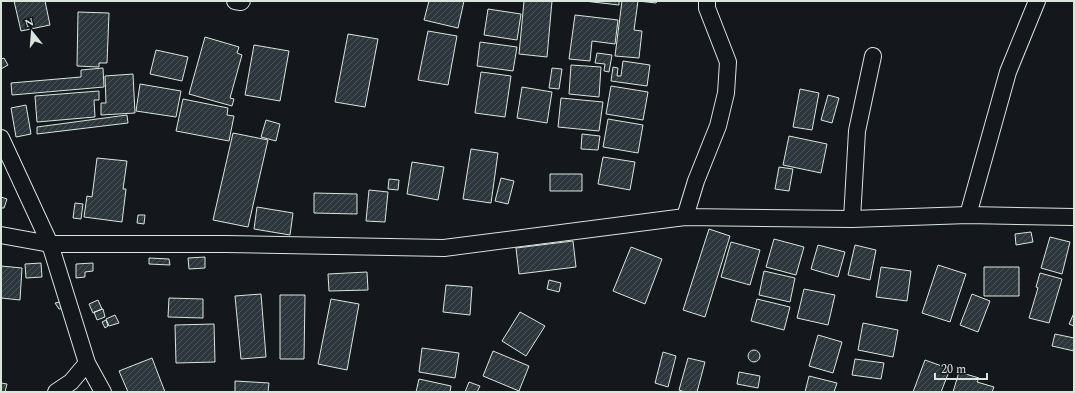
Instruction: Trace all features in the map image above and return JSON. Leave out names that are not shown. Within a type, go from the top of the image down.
[{"type":"street","points":[[235,1],[242,1]]},
{"type":"street","points":[[685,217],[696,181],[718,126],[726,93],[728,62],[707,8],[707,1]]},
{"type":"street","points":[[968,215],[1008,72],[1036,1]]},
{"type":"street","points":[[852,219],[857,131],[873,56]]},
{"type":"street","points":[[1,138],[50,244],[87,363],[103,392]]},
{"type":"street","points":[[1,235],[50,244],[226,244],[444,248],[685,217],[852,219],[968,215],[1074,217]]},
{"type":"street","points":[[56,392],[71,382],[87,363]]},
{"type":"building","points":[[14,1],[45,1],[50,25],[21,31]]},
{"type":"building","points":[[429,1],[464,1],[458,28],[424,20]]},
{"type":"building","points":[[524,1],[552,1],[547,57],[519,54]]},
{"type":"building","points":[[584,1],[619,1],[619,5]]},
{"type":"building","points":[[622,1],[638,1],[634,30],[642,31],[639,58],[615,56]]},
{"type":"building","points":[[638,1],[657,1],[656,3]]},
{"type":"building","points":[[488,9],[521,14],[517,40],[484,35]]},
{"type":"building","points":[[78,12],[109,13],[107,63],[99,63],[99,67],[77,66]]},
{"type":"building","points":[[575,15],[618,20],[615,44],[592,41],[590,61],[569,59]]},
{"type":"building","points":[[428,31],[457,36],[448,85],[418,80]]},
{"type":"building","points":[[348,34],[378,39],[365,107],[335,102]]},
{"type":"building","points":[[205,37],[239,47],[237,53],[242,55],[230,98],[234,99],[232,106],[189,94]]},
{"type":"building","points":[[480,42],[517,47],[513,71],[477,66]]},
{"type":"building","points":[[254,45],[289,51],[280,101],[245,95]]},
{"type":"building","points":[[156,50],[188,57],[182,81],[150,74]]},
{"type":"building","points":[[597,53],[612,55],[609,72],[604,71],[605,64],[595,63]]},
{"type":"building","points":[[4,58],[8,65],[1,69],[1,59]]},
{"type":"building","points":[[623,61],[650,65],[647,86],[611,81],[613,67],[618,68],[617,76],[621,76]]},
{"type":"building","points":[[571,65],[601,67],[599,97],[569,94]]},
{"type":"building","points":[[103,68],[104,87],[12,95],[11,83],[81,77],[81,70]]},
{"type":"building","points":[[552,68],[562,69],[559,89],[549,88]]},
{"type":"building","points":[[481,72],[511,76],[505,117],[475,113]]},
{"type":"building","points":[[133,74],[135,113],[101,115],[101,103],[106,103],[105,76]]},
{"type":"building","points":[[140,84],[181,91],[176,117],[136,111]]},
{"type":"building","points":[[611,86],[648,92],[643,120],[606,114]]},
{"type":"building","points":[[522,87],[552,92],[547,123],[517,118]]},
{"type":"building","points":[[800,89],[819,93],[812,130],[793,127]]},
{"type":"building","points":[[99,91],[99,100],[94,100],[95,117],[37,122],[35,96]]},
{"type":"building","points":[[828,95],[839,98],[832,123],[821,120]]},
{"type":"building","points":[[561,98],[603,102],[599,131],[558,127]]},
{"type":"building","points":[[183,99],[228,108],[227,115],[234,116],[229,141],[176,131]]},
{"type":"building","points":[[26,105],[31,134],[16,137],[11,108]]},
{"type":"building","points":[[127,115],[128,123],[37,134],[37,127]]},
{"type":"building","points":[[608,119],[643,125],[638,153],[603,147]]},
{"type":"building","points":[[266,120],[280,124],[276,141],[261,137]]},
{"type":"building","points":[[233,133],[268,140],[248,227],[213,220]]},
{"type":"building","points":[[582,134],[600,136],[598,150],[581,149]]},
{"type":"building","points":[[789,136],[827,144],[821,173],[783,165]]},
{"type":"building","points":[[471,149],[498,153],[491,203],[463,199]]},
{"type":"building","points":[[603,157],[635,162],[630,190],[598,184]]},
{"type":"building","points":[[97,158],[127,161],[123,189],[126,189],[122,222],[84,217],[87,196],[92,197]]},
{"type":"building","points":[[412,162],[444,167],[438,200],[407,194]]},
{"type":"building","points":[[779,167],[793,169],[789,191],[775,189]]},
{"type":"building","points":[[550,174],[582,174],[582,191],[550,191]]},
{"type":"building","points":[[501,178],[514,181],[508,204],[495,201]]},
{"type":"building","points":[[389,179],[399,180],[398,190],[388,189]]},
{"type":"building","points":[[369,190],[388,192],[385,222],[366,221]]},
{"type":"building","points":[[314,193],[357,194],[357,214],[314,213]]},
{"type":"building","points":[[1,197],[7,199],[4,208],[1,208]]},
{"type":"building","points":[[75,203],[83,204],[81,219],[73,218]]},
{"type":"building","points":[[257,207],[293,213],[290,235],[254,229]]},
{"type":"building","points":[[138,215],[145,215],[144,224],[137,223]]},
{"type":"building","points":[[709,229],[730,236],[705,317],[683,310]]},
{"type":"building","points":[[1031,232],[1033,242],[1016,245],[1015,234]]},
{"type":"building","points":[[1050,237],[1070,242],[1062,274],[1041,268]]},
{"type":"building","points":[[774,239],[804,247],[796,275],[766,267]]},
{"type":"building","points":[[573,241],[576,267],[519,274],[516,248]]},
{"type":"building","points":[[731,242],[760,250],[750,285],[721,277]]},
{"type":"building","points":[[818,245],[845,252],[838,277],[811,269]]},
{"type":"building","points":[[855,245],[876,250],[870,280],[848,275]]},
{"type":"building","points":[[631,247],[662,259],[645,304],[613,291]]},
{"type":"building","points":[[205,257],[205,268],[189,269],[188,258]]},
{"type":"building","points":[[149,258],[169,259],[170,265],[149,264]]},
{"type":"building","points":[[41,263],[42,277],[26,278],[25,264]]},
{"type":"building","points":[[93,263],[93,271],[85,272],[85,277],[76,278],[76,264]]},
{"type":"building","points":[[938,265],[966,274],[950,322],[922,313]]},
{"type":"building","points":[[1,266],[22,268],[20,300],[1,298]]},
{"type":"building","points":[[881,267],[911,271],[907,301],[876,297]]},
{"type":"building","points":[[984,267],[1019,267],[1019,296],[984,296]]},
{"type":"building","points":[[764,271],[795,278],[790,302],[759,295]]},
{"type":"building","points":[[367,272],[368,290],[329,291],[328,274]]},
{"type":"building","points":[[1040,273],[1062,279],[1049,323],[1029,318],[1038,288],[1036,287]]},
{"type":"building","points":[[549,280],[561,283],[559,292],[547,289]]},
{"type":"building","points":[[446,285],[472,287],[470,315],[443,312]]},
{"type":"building","points":[[804,289],[835,295],[828,325],[797,318]]},
{"type":"building","points":[[261,294],[266,357],[241,359],[235,296]]},
{"type":"building","points":[[972,294],[990,301],[978,332],[960,325]]},
{"type":"building","points":[[280,295],[305,295],[304,359],[280,359]]},
{"type":"building","points":[[169,298],[203,299],[203,318],[168,317]]},
{"type":"building","points":[[331,299],[359,304],[347,370],[318,364]]},
{"type":"building","points":[[757,299],[790,307],[784,330],[751,321]]},
{"type":"building","points":[[98,300],[102,309],[93,313],[89,304]]},
{"type":"building","points":[[64,301],[65,308],[59,309],[55,303]]},
{"type":"building","points":[[103,309],[105,317],[97,320],[94,312]]},
{"type":"building","points":[[520,312],[545,326],[526,356],[502,341]]},
{"type":"building","points":[[1074,313],[1074,326],[1069,324]]},
{"type":"building","points":[[115,315],[119,323],[109,326],[106,319]]},
{"type":"building","points":[[106,320],[108,326],[105,328],[102,322]]},
{"type":"building","points":[[863,323],[898,330],[893,357],[858,350]]},
{"type":"building","points":[[214,324],[215,362],[176,363],[175,325]]},
{"type":"building","points":[[1055,334],[1074,338],[1074,351],[1052,346]]},
{"type":"building","points":[[818,335],[842,342],[833,373],[809,366]]},
{"type":"building","points":[[422,348],[459,353],[455,378],[419,372]]},
{"type":"building","points":[[752,350],[756,350],[760,356],[756,362],[752,362],[748,358],[748,354]]},
{"type":"building","points":[[493,351],[529,366],[519,391],[483,376]]},
{"type":"building","points":[[663,352],[676,356],[668,387],[655,383]]},
{"type":"building","points":[[152,358],[165,392],[128,392],[119,371]]},
{"type":"building","points":[[688,358],[705,362],[697,392],[685,392],[679,390]]},
{"type":"building","points":[[855,359],[884,363],[881,379],[852,375]]},
{"type":"building","points":[[925,360],[950,369],[941,392],[913,392]]},
{"type":"building","points":[[739,372],[760,376],[758,388],[737,384]]},
{"type":"building","points":[[959,372],[979,378],[977,382],[994,387],[992,392],[953,392]]},
{"type":"building","points":[[809,376],[837,383],[834,392],[805,392]]},
{"type":"building","points":[[419,379],[451,386],[450,392],[416,392]]},
{"type":"building","points":[[235,381],[269,383],[268,392],[235,392]]},
{"type":"building","points":[[469,382],[480,386],[477,392],[465,392]]},
{"type":"building","points":[[1,383],[7,384],[5,392],[1,392]]}]
